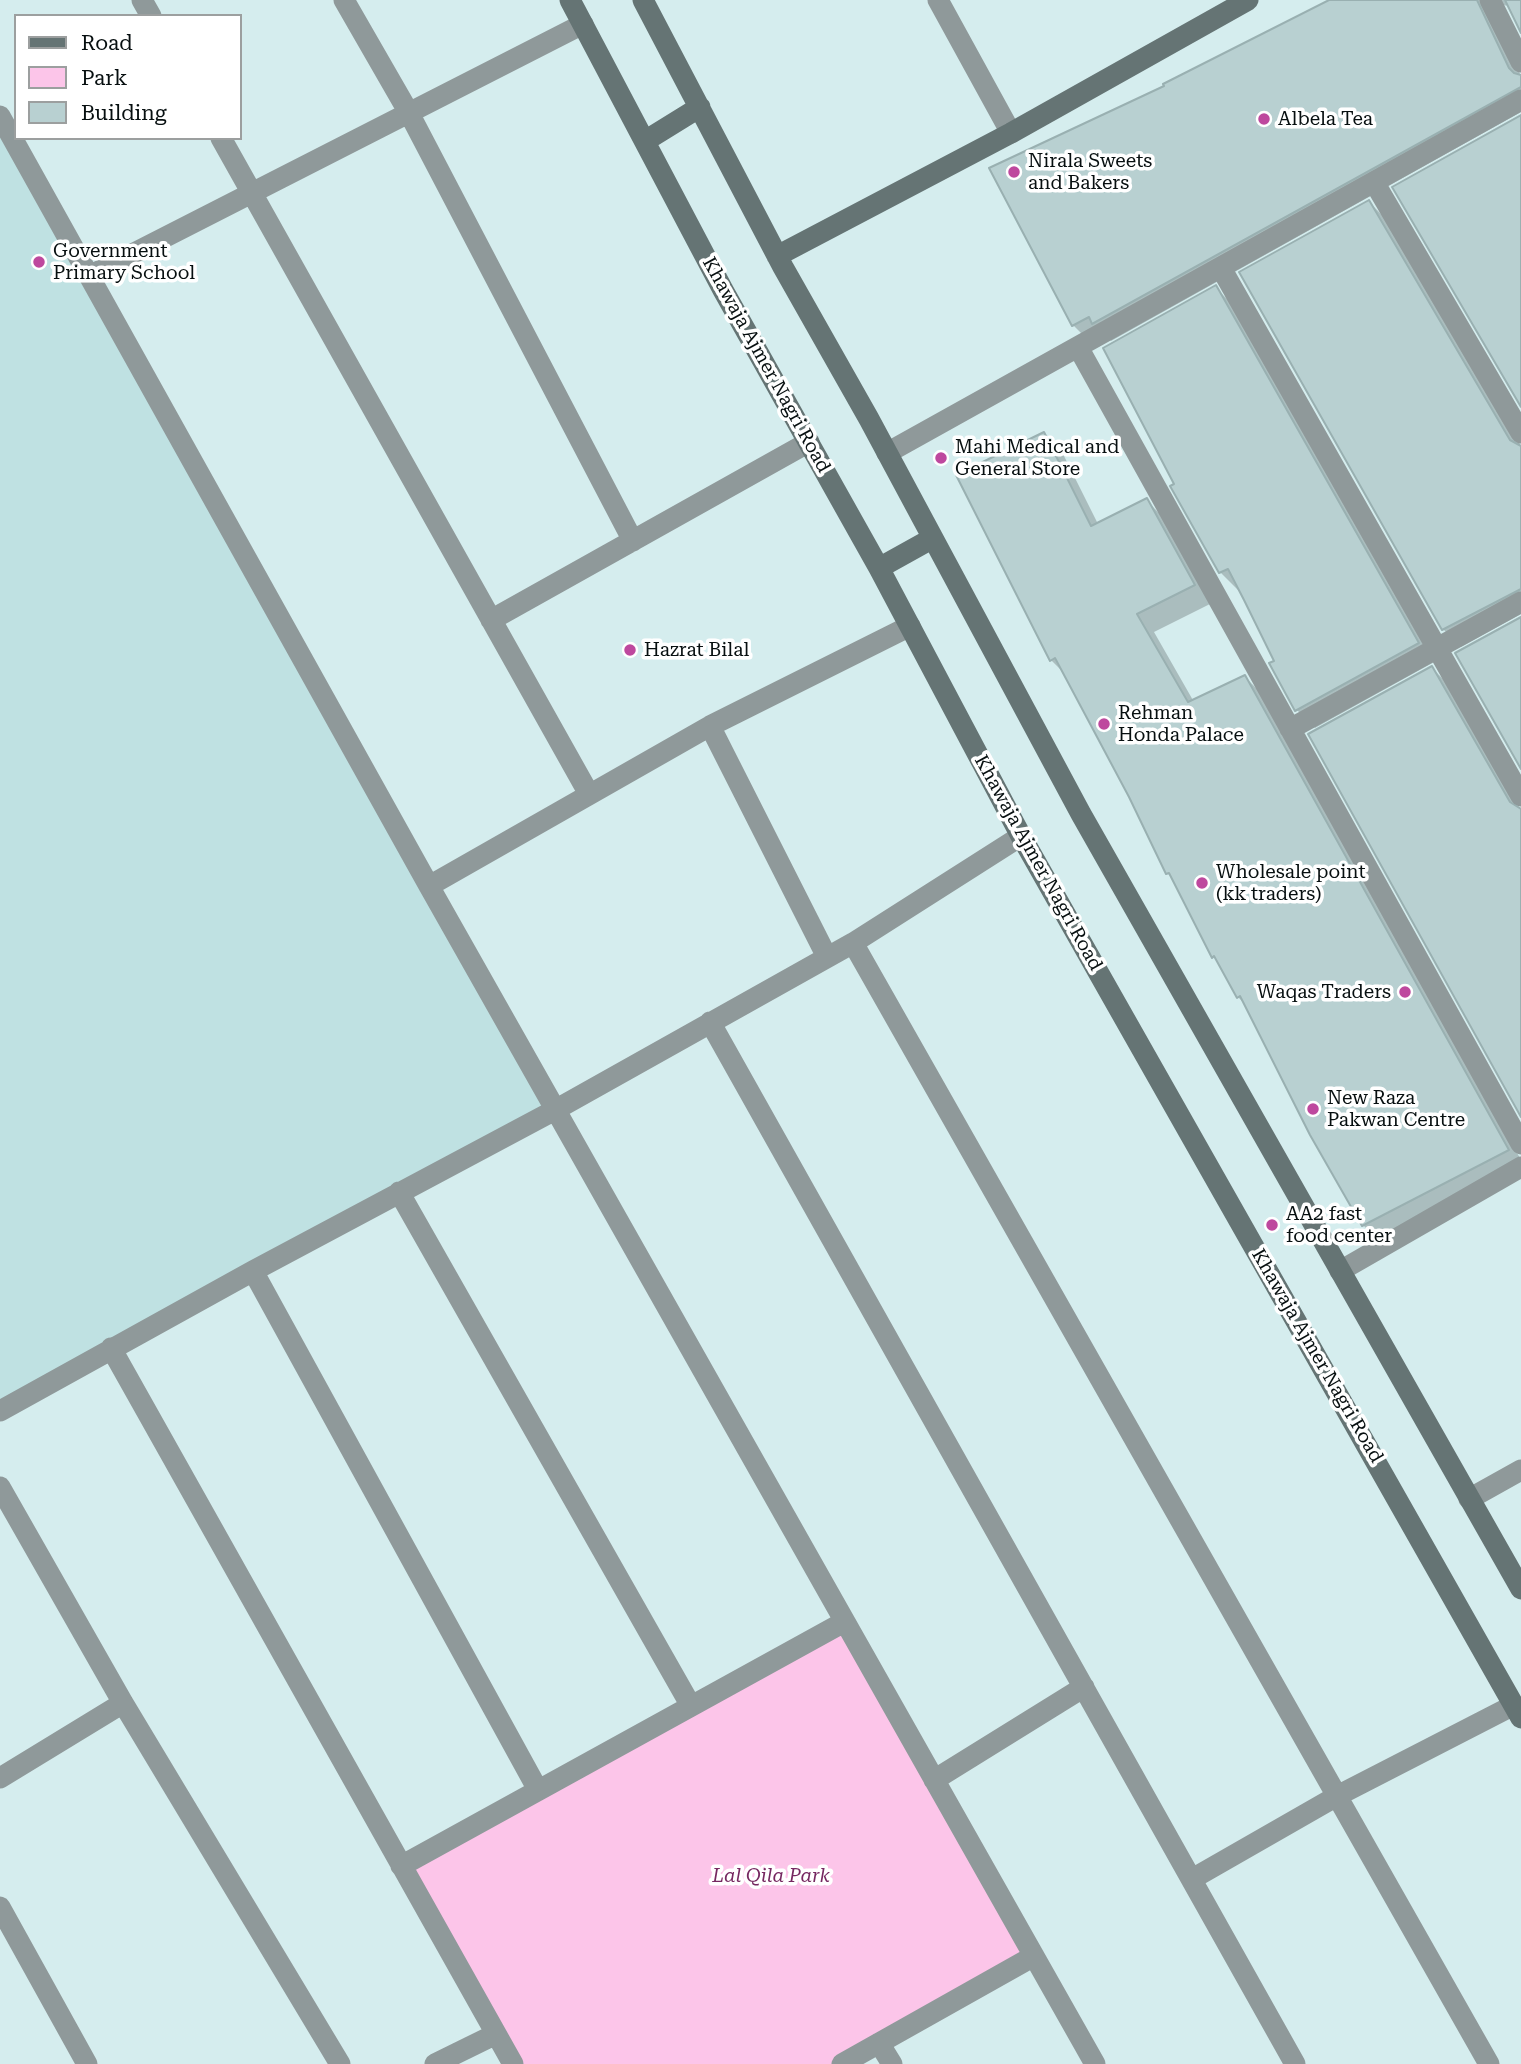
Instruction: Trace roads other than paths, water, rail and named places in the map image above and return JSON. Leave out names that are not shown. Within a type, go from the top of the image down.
[{"type":"street","points":[[344,0],[410,113],[633,541]]},
{"type":"street","name":"Khawaja Ajmer Nagri Road","points":[[570,0],[723,290],[879,569],[1021,836],[1517,1712]]},
{"type":"street","points":[[643,0],[777,256],[887,453],[1081,814],[1521,1589]]},
{"type":"street","points":[[938,0],[1011,133]]},
{"type":"street","points":[[777,256],[1011,133],[1248,0]]},
{"type":"street","points":[[1490,0],[1521,62]]},
{"type":"street","points":[[89,276],[583,24]]},
{"type":"street","points":[[887,453],[1521,100]]},
{"type":"street","points":[[645,141],[699,107]]},
{"type":"street","points":[[0,116],[429,886],[1095,2064]]},
{"type":"street","points":[[222,140],[589,794]]},
{"type":"street","points":[[1374,182],[1521,433]]},
{"type":"street","points":[[1221,268],[1521,796]]},
{"type":"street","points":[[1078,347],[1521,1144]]},
{"type":"street","points":[[491,620],[809,442]]},
{"type":"street","points":[[879,569],[933,538]]},
{"type":"street","points":[[1290,729],[1521,602]]},
{"type":"street","points":[[429,886],[710,726],[910,626]]},
{"type":"street","points":[[710,726],[827,957]]},
{"type":"street","points":[[0,1411],[111,1348],[555,1110],[853,943],[1021,836]]},
{"type":"street","points":[[853,943],[1489,2064]]},
{"type":"street","points":[[710,1022],[1296,2064]]},
{"type":"street","points":[[1340,1271],[1521,1167]]},
{"type":"street","points":[[400,1192],[691,1706]]},
{"type":"street","points":[[253,1271],[538,1790]]},
{"type":"street","points":[[111,1348],[513,2064]]},
{"type":"street","points":[[1469,1499],[1521,1470]]},
{"type":"street","points":[[0,1487],[123,1703],[340,2064]]},
{"type":"street","points":[[401,1866],[844,1622]]},
{"type":"street","points":[[934,1780],[1084,1687]]},
{"type":"street","points":[[0,1778],[123,1703]]},
{"type":"street","points":[[1192,1879],[1337,1796],[1517,1712]]},
{"type":"street","points":[[0,1908],[87,2064]]},
{"type":"street","points":[[842,2064],[1034,1956]]},
{"type":"street","points":[[435,2064],[496,2034]]},
{"type":"street","points":[[879,2043],[892,2064]]},
{"type":"place","name":"Albela Tea","points":[[1264,119]]},
{"type":"place","name":"Nirala Sweets and Bakers","points":[[1014,172]]},
{"type":"place","name":"Government Primary School","points":[[39,262]]},
{"type":"place","name":"Mahi Medical and General Store","points":[[941,458]]},
{"type":"place","name":"Hazrat Bilal","points":[[630,650]]},
{"type":"place","name":"Rehman Honda Palace","points":[[1104,724]]},
{"type":"place","name":"Wholesale point (kk traders)","points":[[1202,883]]},
{"type":"place","name":"Waqas Traders","points":[[1405,992]]},
{"type":"place","name":"New Raza Pakwan Centre","points":[[1313,1109]]},
{"type":"place","name":"AA2 fast food center","points":[[1272,1225]]},
{"type":"park label","name":"Lal Qila Park","points":[[771,1876]]}]
